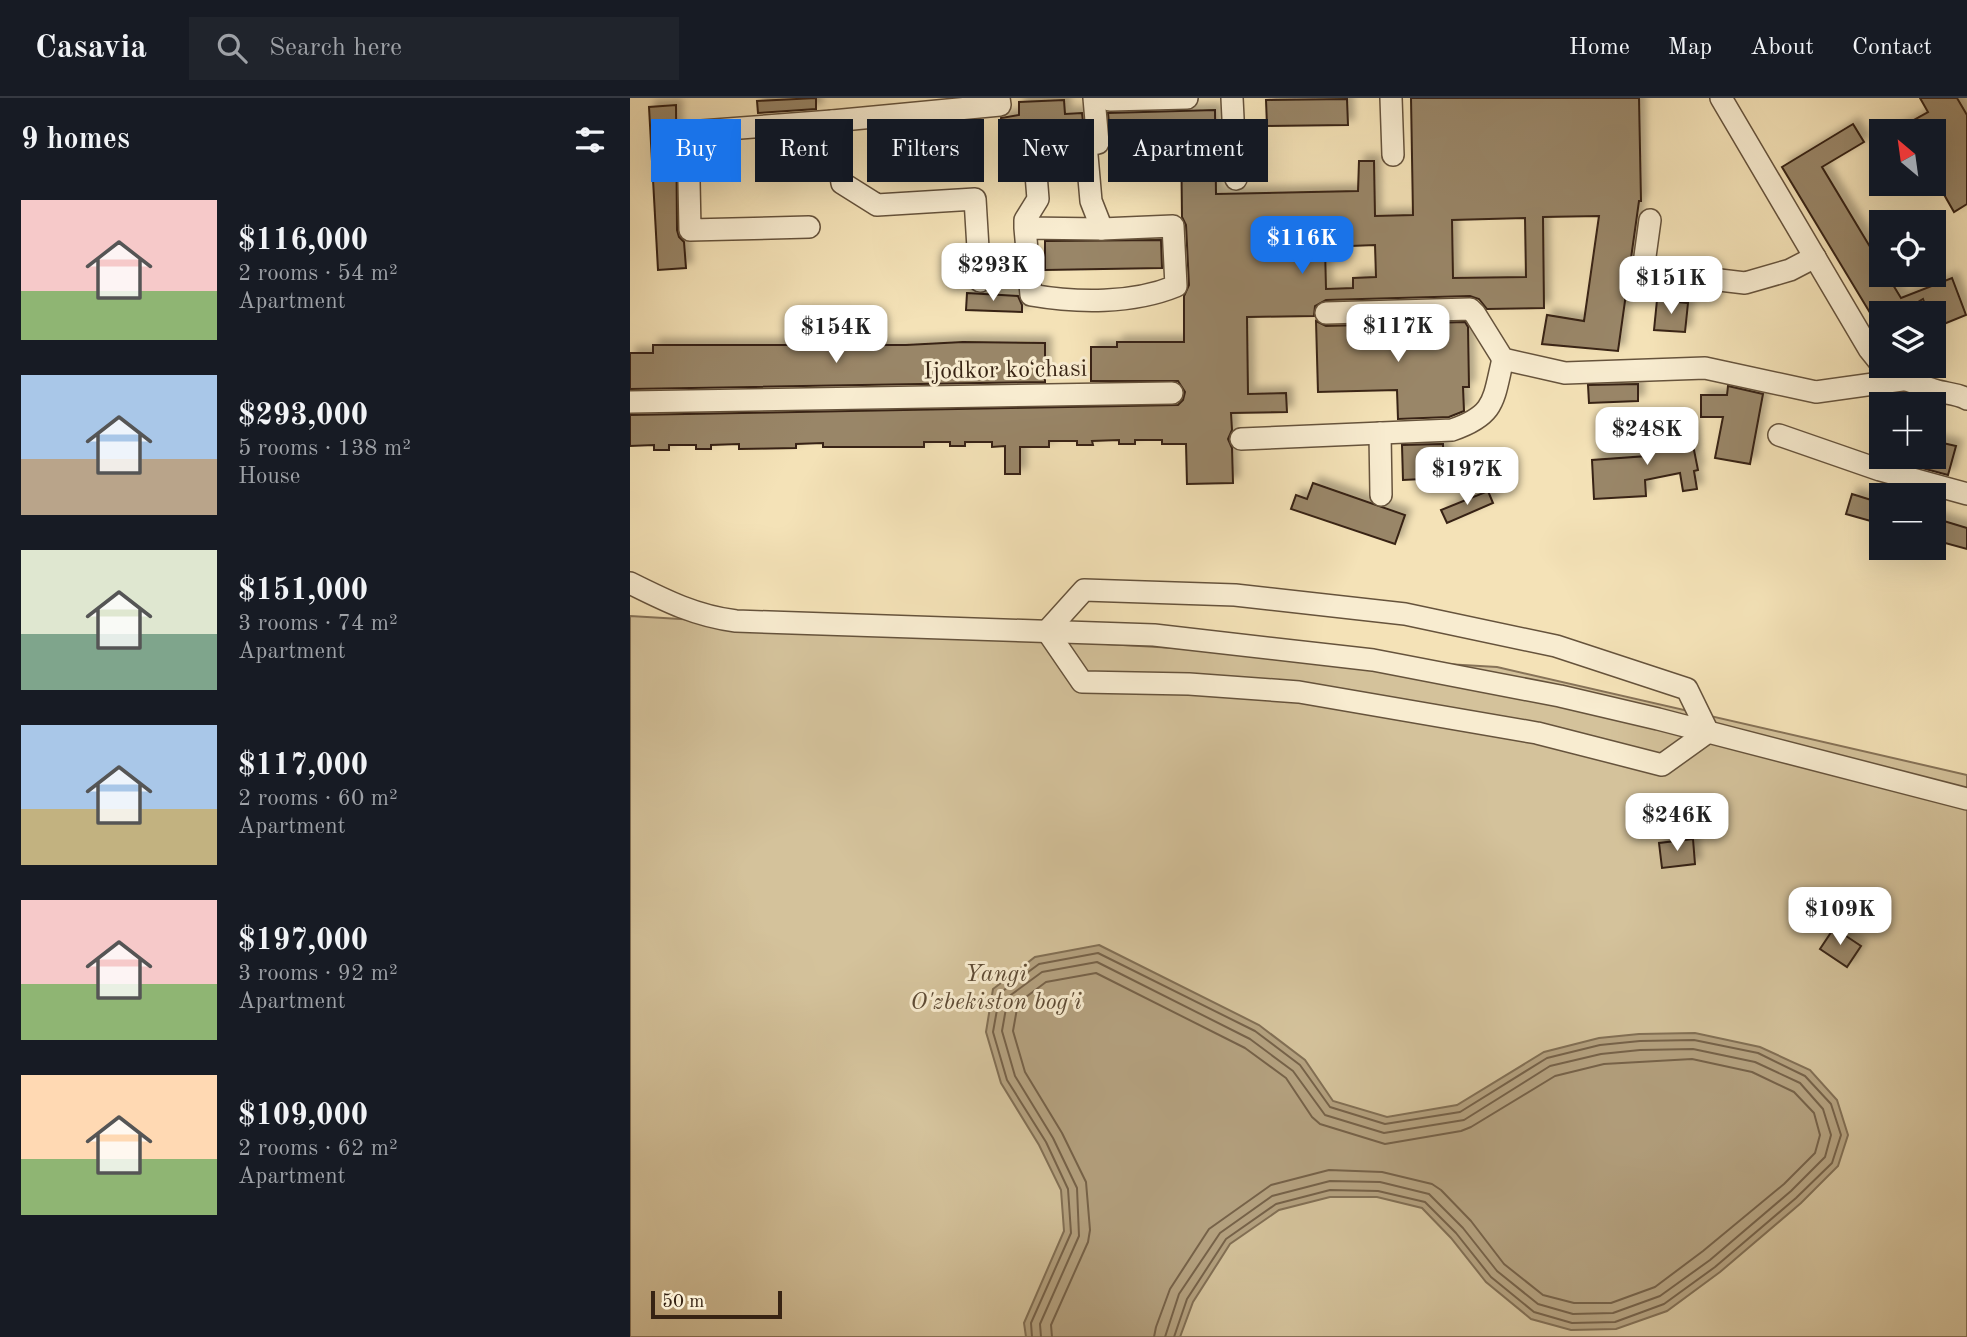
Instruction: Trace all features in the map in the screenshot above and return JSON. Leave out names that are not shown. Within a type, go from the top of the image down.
[{"type":"lane","points":[[853,119],[1000,105],[999,98]]},
{"type":"lane","points":[[1094,98],[1098,144],[1094,144]]},
{"type":"lane","points":[[1110,98],[1187,98]]},
{"type":"lane","points":[[1232,98],[1233,119]]},
{"type":"lane","points":[[1391,98],[1393,155]]},
{"type":"lane","points":[[1721,98],[1869,349]]},
{"type":"lane","points":[[755,127],[688,132],[690,230],[808,227]]},
{"type":"lane","points":[[842,182],[877,205],[975,199],[981,281]]},
{"type":"lane","points":[[1025,228],[1172,226],[1177,286],[1157,294],[1098,291],[1059,300],[1031,295],[1025,228],[1025,220],[1038,198],[1037,182]]},
{"type":"lane","points":[[1089,182],[1091,201],[1102,229]]},
{"type":"lane","points":[[1650,220],[1643,271],[1745,283],[1790,270],[1815,257]]},
{"type":"lane","points":[[1326,313],[1470,309],[1503,359],[1565,373],[1705,368],[1816,392],[1909,379]]},
{"type":"lane","points":[[1241,439],[1452,430],[1472,423],[1490,408],[1503,359]]},
{"type":"lane","points":[[1903,378],[1936,391],[1956,393],[1967,399]]},
{"type":"lane","name":"Ijodkor koʻchasi","points":[[630,402],[1172,393]]},
{"type":"lane","points":[[1380,433],[1381,495]]},
{"type":"lane","points":[[1779,435],[1877,479],[1965,501]]},
{"type":"lane","points":[[630,583],[709,618],[736,621],[1154,635],[1373,660],[1560,696],[1967,799]]},
{"type":"lane","points":[[1047,631],[1084,590],[1235,595],[1405,614],[1556,646],[1687,689],[1708,732]]},
{"type":"lane","points":[[1047,631],[1082,682],[1189,684],[1299,692],[1537,733],[1662,765],[1708,732]]},
{"type":"green space","name":"Yangi O'zbekiston bog'i","points":[[630,616],[1497,667],[1967,775],[1967,1337],[630,1337]]},
{"type":"water","points":[[1099,945],[1259,1025],[1305,1060],[1333,1101],[1387,1117],[1457,1105],[1544,1052],[1599,1038],[1695,1033],[1760,1047],[1810,1070],[1837,1100],[1848,1135],[1838,1166],[1801,1203],[1720,1272],[1667,1311],[1616,1329],[1571,1330],[1531,1319],[1486,1282],[1451,1238],[1422,1208],[1377,1197],[1330,1197],[1279,1210],[1230,1244],[1193,1302],[1180,1337],[1026,1337],[1024,1323],[1064,1231],[1061,1190],[1039,1145],[1001,1083],[986,1032],[993,989],[1035,957]]},
{"type":"building","points":[[816,98],[816,109],[758,113],[757,101]]},
{"type":"building","points":[[1411,98],[1639,98],[1641,201],[1618,351],[1542,344],[1547,315],[1584,321],[1599,216],[1543,217],[1544,308],[1487,309],[1479,299],[1470,296],[1326,300],[1315,306],[1314,316],[1247,317],[1248,394],[1286,393],[1287,412],[1231,413],[1232,430],[1228,439],[1232,448],[1233,483],[1187,484],[1186,444],[1162,444],[1162,440],[1135,440],[1135,444],[1119,444],[1119,440],[1092,441],[1093,445],[1077,445],[1077,441],[1049,441],[1049,447],[1020,447],[1020,474],[1005,474],[1005,446],[992,447],[992,442],[965,442],[965,446],[950,446],[950,442],[924,442],[924,447],[823,447],[823,443],[796,444],[796,448],[739,449],[739,444],[711,445],[711,449],[696,449],[696,445],[669,445],[669,450],[654,450],[654,445],[630,446],[630,415],[1178,405],[1185,392],[1178,381],[1091,381],[1091,347],[1117,347],[1117,342],[1184,342],[1184,296],[1189,285],[1186,225],[1182,217],[1182,182],[1216,182],[1216,194],[1358,191],[1359,161],[1374,161],[1375,216],[1413,215]],"holes":[[[1525,218],[1526,277],[1453,278],[1452,220]],[[1375,245],[1376,277],[1353,278],[1353,288],[1326,289],[1325,247]]]},
{"type":"building","points":[[1920,98],[1957,98],[1967,115],[1967,204],[1954,212],[1945,196],[1946,119],[1915,119],[1928,112]]},
{"type":"building","points":[[1347,99],[1348,125],[1268,126],[1266,100]]},
{"type":"building","points":[[1064,100],[1065,114],[1082,113],[1083,119],[1001,119],[1019,115],[1019,102]]},
{"type":"building","points":[[676,105],[676,119],[651,119],[651,143],[649,107]]},
{"type":"building","points":[[1215,110],[1215,119],[1109,119],[1108,113]]},
{"type":"building","points":[[1853,124],[1864,142],[1822,167],[1869,245],[1869,287],[1894,287],[1901,298],[1929,287],[1946,287],[1946,280],[1952,278],[1966,315],[1946,323],[1946,301],[1923,299],[1869,301],[1869,311],[1782,167]]},
{"type":"building","points":[[653,182],[677,182],[677,230],[684,242],[686,268],[658,270]]},
{"type":"building","points":[[1161,240],[1162,268],[1045,270],[1045,241]]},
{"type":"building","points":[[967,293],[1018,296],[1022,312],[966,310]]},
{"type":"building","points":[[1657,300],[1688,303],[1685,332],[1654,330]]},
{"type":"building","points":[[1316,321],[1326,326],[1465,322],[1468,327],[1469,387],[1463,387],[1464,411],[1449,417],[1398,419],[1397,390],[1318,392]]},
{"type":"building","points":[[963,342],[1045,343],[1045,382],[630,389],[630,353],[653,353],[653,345],[906,345]]},
{"type":"building","points":[[1638,384],[1638,401],[1589,403],[1588,385]]},
{"type":"building","points":[[1728,386],[1763,394],[1750,464],[1715,458],[1723,417],[1701,417],[1701,395],[1727,395]]},
{"type":"building","points":[[1690,430],[1698,470],[1694,471],[1697,489],[1683,491],[1680,473],[1645,480],[1646,496],[1594,499],[1592,460],[1647,456],[1644,439]]},
{"type":"building","points":[[1443,444],[1444,478],[1403,480],[1402,445]]},
{"type":"building","points":[[1946,444],[1956,446],[1948,475],[1926,469],[1946,469]]},
{"type":"building","points":[[1313,483],[1405,515],[1395,544],[1291,509],[1296,495],[1307,499]]},
{"type":"building","points":[[1488,491],[1493,503],[1447,523],[1441,510]]},
{"type":"building","points":[[1852,494],[1869,499],[1869,521],[1846,514]]},
{"type":"building","points":[[1946,522],[1967,528],[1967,549],[1946,543]]},
{"type":"building","points":[[1693,839],[1695,864],[1662,868],[1659,843]]},
{"type":"building","points":[[1834,928],[1861,946],[1847,967],[1820,949]]}]
